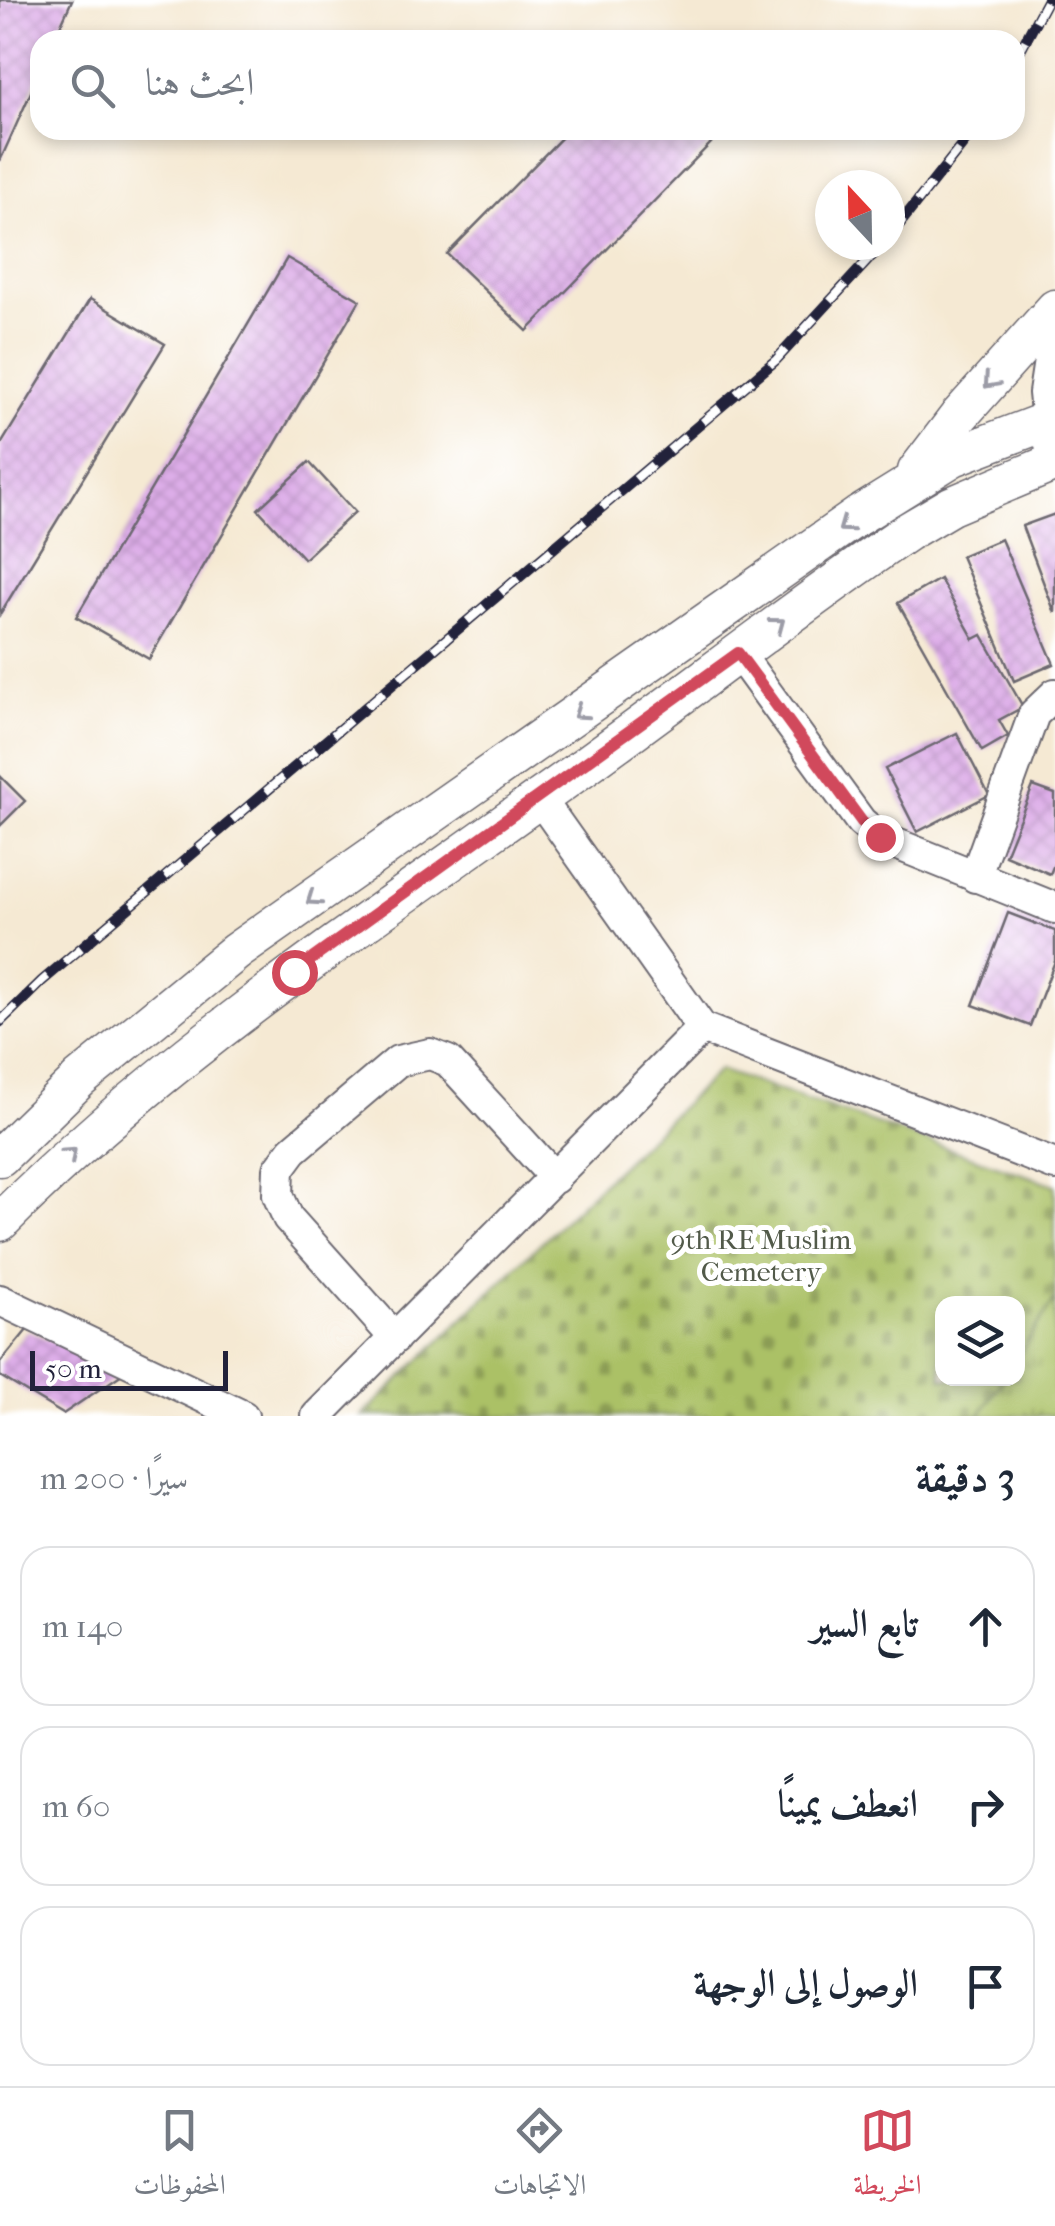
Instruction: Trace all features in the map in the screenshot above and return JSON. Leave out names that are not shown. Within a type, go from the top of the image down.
[{"type":"street","points":[[910,481],[959,416],[1055,310]]},
{"type":"street","points":[[0,1222],[52,1169],[205,1039],[370,915],[540,798],[907,532],[951,506],[1054,462],[1046,372],[1055,321]]},
{"type":"street","points":[[0,1157],[104,1059],[237,952],[910,481],[976,446],[1050,419]]},
{"type":"street","points":[[738,653],[862,822],[900,849],[1055,908]]},
{"type":"street","points":[[975,877],[1034,714],[1055,694]]},
{"type":"street","points":[[540,798],[702,1028],[1055,1165]]},
{"type":"street","points":[[317,1416],[702,1028]]},
{"type":"street","points":[[394,1338],[288,1218],[278,1183],[279,1169],[293,1150],[398,1062],[430,1054],[448,1061],[556,1178]]},
{"type":"street","points":[[0,1300],[243,1416]]},
{"type":"green space","name":"9th RE Muslim Cemetery","points":[[719,1070],[1055,1185],[1055,1299],[1025,1345],[1025,1296],[935,1296],[935,1386],[998,1386],[979,1416],[362,1416]]},
{"type":"green space","points":[[1055,1298],[1055,1416],[977,1416],[997,1386],[1025,1386],[1025,1344]]},
{"type":"building","points":[[0,0],[72,0],[58,30],[30,30],[30,94],[0,161]]},
{"type":"building","points":[[559,140],[711,143],[527,331],[447,254]]},
{"type":"building","points":[[287,258],[360,300],[149,659],[76,617]]},
{"type":"building","points":[[90,299],[165,344],[0,614],[0,446]]},
{"type":"building","points":[[309,462],[355,512],[304,559],[258,509]]},
{"type":"building","points":[[1055,514],[1055,613],[1022,526]]},
{"type":"building","points":[[1001,539],[1054,664],[1014,681],[961,556]]},
{"type":"building","points":[[940,579],[974,639],[982,635],[1023,707],[999,720],[1008,736],[982,751],[898,603]]},
{"type":"building","points":[[957,733],[989,795],[917,832],[885,769]]},
{"type":"building","points":[[0,776],[25,801],[0,826]]},
{"type":"building","points":[[1033,786],[1055,794],[1055,862],[1050,874],[1005,855]]},
{"type":"building","points":[[1008,913],[1055,931],[1055,961],[1030,1026],[973,1005]]},
{"type":"building","points":[[27,1330],[125,1372],[63,1414],[0,1376],[0,1363]]},
{"type":"railway","points":[[1025,41],[1047,0]]},
{"type":"railway","points":[[905,217],[966,140]]},
{"type":"railway","points":[[0,1022],[42,981],[776,360],[868,260]]},
{"type":"route","points":[[294,972],[738,653],[862,822],[880,837]]}]
